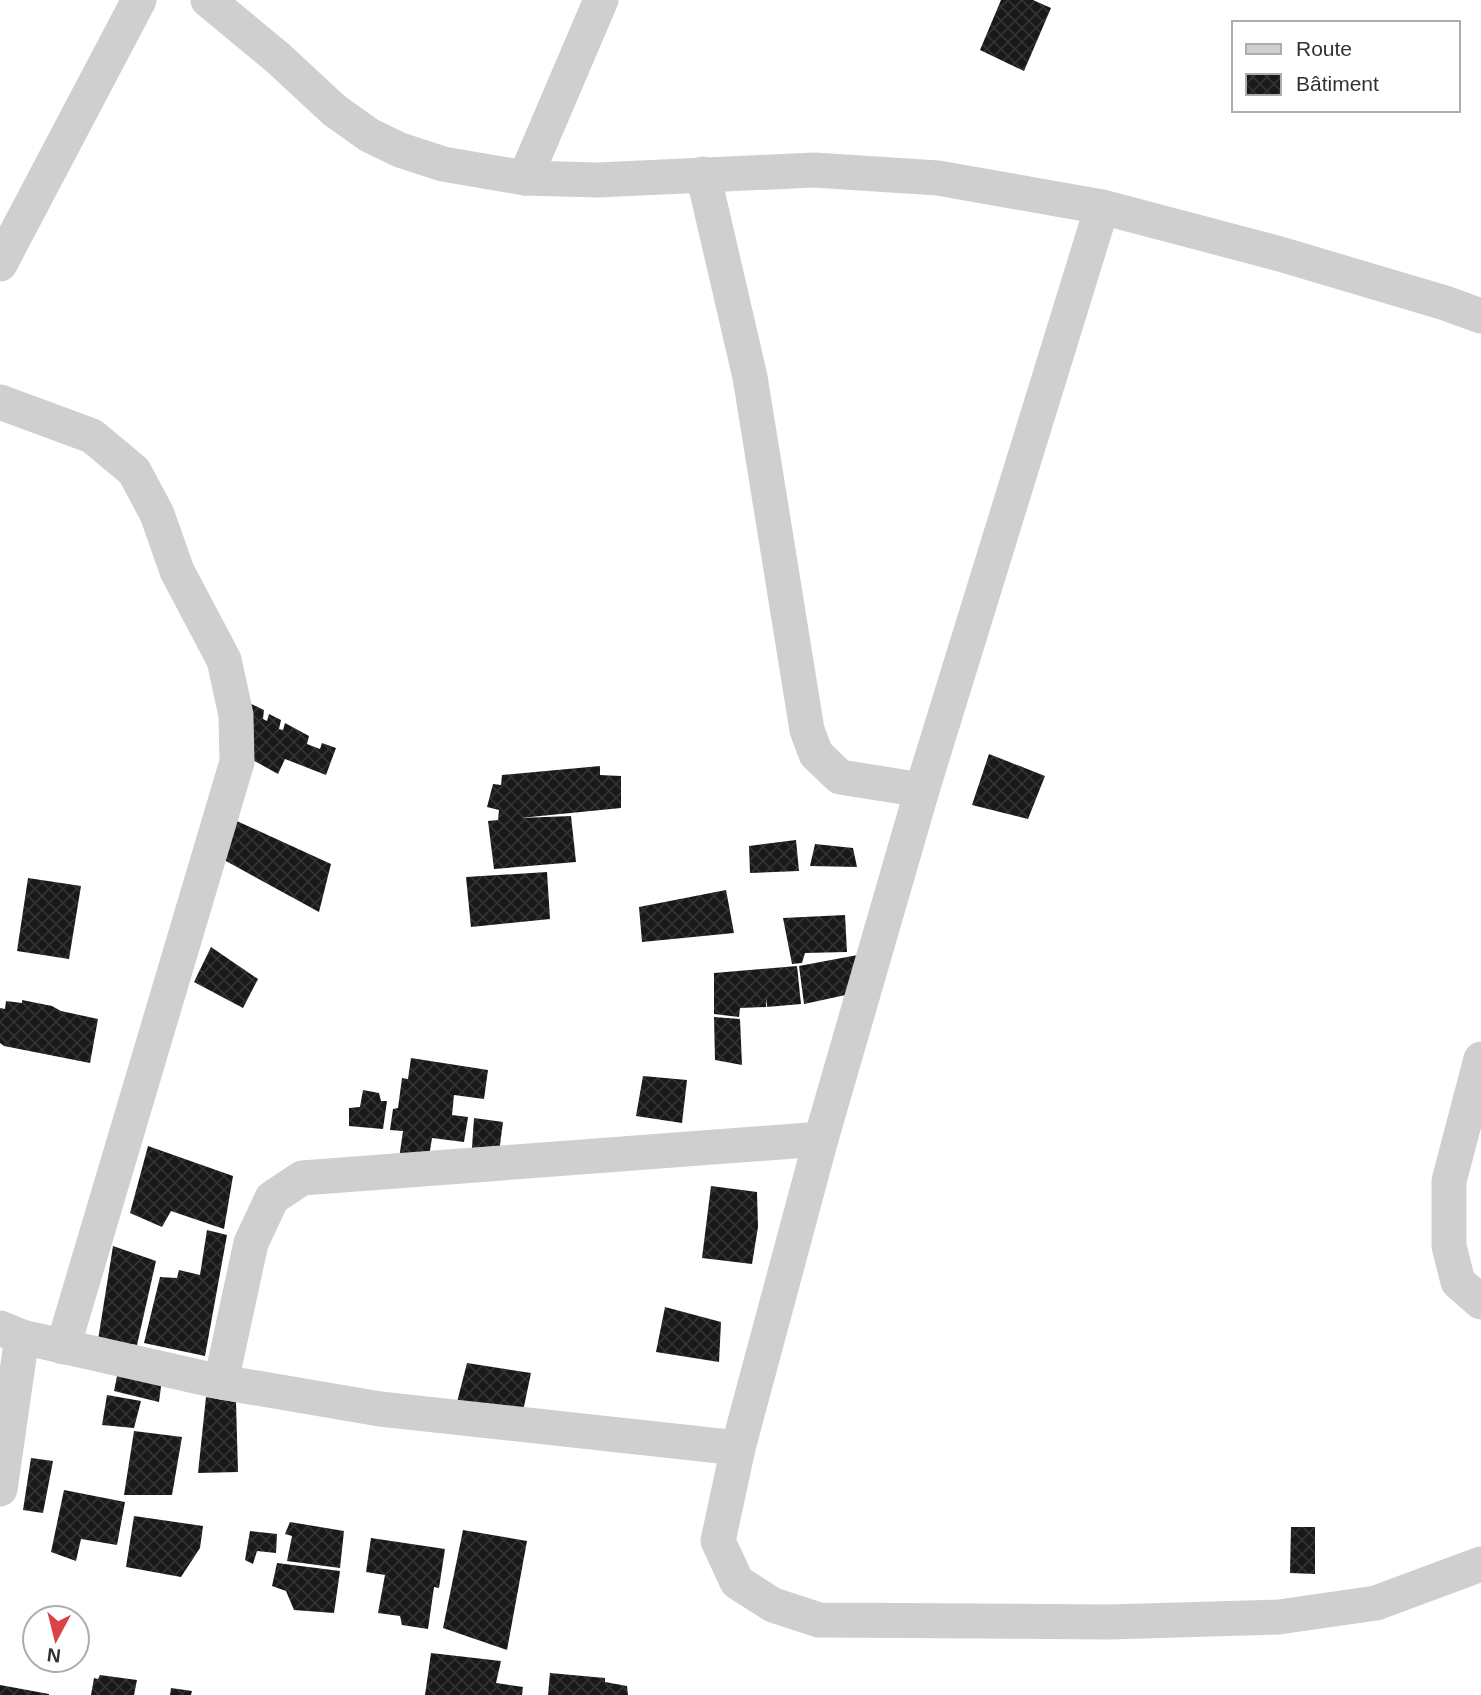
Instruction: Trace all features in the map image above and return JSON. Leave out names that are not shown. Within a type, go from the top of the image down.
[{"type":"street","points":[[0,264],[139,0]]},
{"type":"street","points":[[208,0],[278,58],[334,110],[369,135],[400,150],[443,164],[525,178],[597,180],[814,170],[938,178],[1102,207],[1280,254],[1481,316]]},
{"type":"street","points":[[525,178],[601,0]]},
{"type":"street","points":[[703,174],[750,377],[807,730],[816,754],[840,777],[922,790]]},
{"type":"street","points":[[1102,207],[922,790],[821,1139],[738,1448],[718,1541],[737,1582],[774,1605],[819,1620],[1109,1622],[1279,1617],[1376,1603],[1481,1564]]},
{"type":"street","points":[[0,402],[92,436],[134,471],[157,514],[177,571],[224,660],[236,715],[236,762],[62,1347]]},
{"type":"street","points":[[1481,1059],[1449,1181],[1449,1245],[1458,1282],[1481,1302]]},
{"type":"street","points":[[221,1382],[251,1243],[272,1198],[302,1178],[821,1139]]},
{"type":"street","points":[[0,1489],[11,1333],[221,1382],[380,1409],[738,1448]]},
{"type":"building","points":[[1001,0],[1033,0],[1051,8],[1024,71],[980,50]]},
{"type":"building","points":[[247,702],[264,710],[263,719],[267,721],[269,714],[281,720],[279,729],[283,730],[285,723],[309,736],[307,744],[320,749],[322,743],[336,748],[326,775],[285,759],[278,774],[224,744]]},
{"type":"building","points":[[989,754],[1045,776],[1028,819],[972,805]]},
{"type":"building","points":[[600,766],[600,775],[621,776],[621,808],[520,818],[571,816],[576,862],[494,869],[488,821],[498,820],[499,810],[487,807],[493,784],[501,785],[502,775]]},
{"type":"building","points":[[228,817],[331,864],[319,912],[215,855]]},
{"type":"building","points":[[796,840],[799,871],[750,873],[749,846]]},
{"type":"building","points":[[815,844],[853,848],[857,867],[810,866]]},
{"type":"building","points":[[547,872],[550,919],[471,927],[466,877]]},
{"type":"building","points":[[28,878],[81,886],[69,959],[17,951]]},
{"type":"building","points":[[726,890],[734,933],[642,942],[639,907]]},
{"type":"building","points":[[845,915],[847,952],[805,953],[802,963],[792,964],[783,918]]},
{"type":"building","points":[[211,947],[258,979],[243,1008],[194,982]]},
{"type":"building","points":[[863,954],[855,993],[804,1004],[799,966]]},
{"type":"building","points":[[797,966],[801,1004],[767,1007],[766,997],[766,1007],[740,1008],[739,1017],[714,1014],[714,973]]},
{"type":"building","points":[[22,1000],[98,1019],[90,1063],[0,1043],[0,1008],[5,1009],[6,1001],[22,1003]]},
{"type":"building","points":[[714,1017],[740,1019],[742,1065],[715,1060]]},
{"type":"building","points":[[411,1058],[488,1070],[484,1099],[454,1095],[452,1115],[468,1117],[464,1142],[432,1138],[428,1163],[399,1159],[403,1131],[390,1130],[393,1109],[398,1108],[402,1078],[408,1079]]},
{"type":"building","points":[[643,1076],[687,1080],[682,1123],[636,1116]]},
{"type":"building","points":[[363,1090],[379,1093],[381,1101],[387,1101],[383,1129],[349,1126],[349,1108],[360,1107]]},
{"type":"building","points":[[474,1118],[503,1122],[498,1160],[471,1162]]},
{"type":"building","points":[[148,1146],[233,1176],[224,1229],[171,1211],[162,1227],[130,1213]]},
{"type":"building","points":[[711,1186],[757,1192],[758,1227],[752,1264],[702,1258]]},
{"type":"building","points":[[207,1230],[227,1235],[205,1356],[144,1343],[160,1277],[177,1278],[179,1270],[200,1275]]},
{"type":"building","points":[[113,1246],[156,1261],[137,1345],[98,1340]]},
{"type":"building","points":[[665,1307],[721,1322],[719,1362],[656,1352]]},
{"type":"building","points":[[467,1363],[531,1373],[522,1416],[456,1406]]},
{"type":"building","points":[[118,1371],[162,1379],[159,1402],[114,1391]]},
{"type":"building","points":[[107,1395],[141,1401],[134,1428],[102,1425]]},
{"type":"building","points":[[206,1397],[236,1402],[238,1472],[198,1473]]},
{"type":"building","points":[[134,1431],[182,1437],[172,1495],[124,1495]]},
{"type":"building","points":[[31,1458],[53,1461],[43,1513],[23,1510]]},
{"type":"building","points":[[64,1490],[125,1502],[117,1545],[81,1539],[76,1561],[51,1552]]},
{"type":"building","points":[[134,1516],[203,1526],[200,1548],[181,1577],[126,1567]]},
{"type":"building","points":[[290,1522],[344,1531],[340,1568],[287,1561],[292,1536],[285,1534]]},
{"type":"building","points":[[1291,1527],[1315,1527],[1315,1574],[1290,1573]]},
{"type":"building","points":[[463,1530],[527,1541],[507,1650],[443,1628]]},
{"type":"building","points":[[250,1531],[277,1534],[276,1553],[257,1551],[253,1564],[245,1560]]},
{"type":"building","points":[[371,1538],[445,1549],[439,1588],[434,1587],[428,1629],[402,1625],[400,1616],[378,1613],[385,1575],[366,1572]]},
{"type":"building","points":[[277,1563],[340,1571],[334,1613],[294,1610],[286,1591],[272,1586]]},
{"type":"building","points":[[431,1653],[501,1661],[496,1683],[523,1687],[522,1695],[425,1695]]},
{"type":"building","points":[[550,1673],[605,1678],[605,1682],[627,1686],[628,1695],[548,1695]]},
{"type":"building","points":[[100,1675],[137,1680],[134,1695],[91,1695],[94,1678],[98,1679]]},
{"type":"building","points":[[0,1685],[49,1694],[49,1695],[0,1695]]},
{"type":"building","points":[[171,1688],[192,1691],[191,1695],[170,1695]]}]
